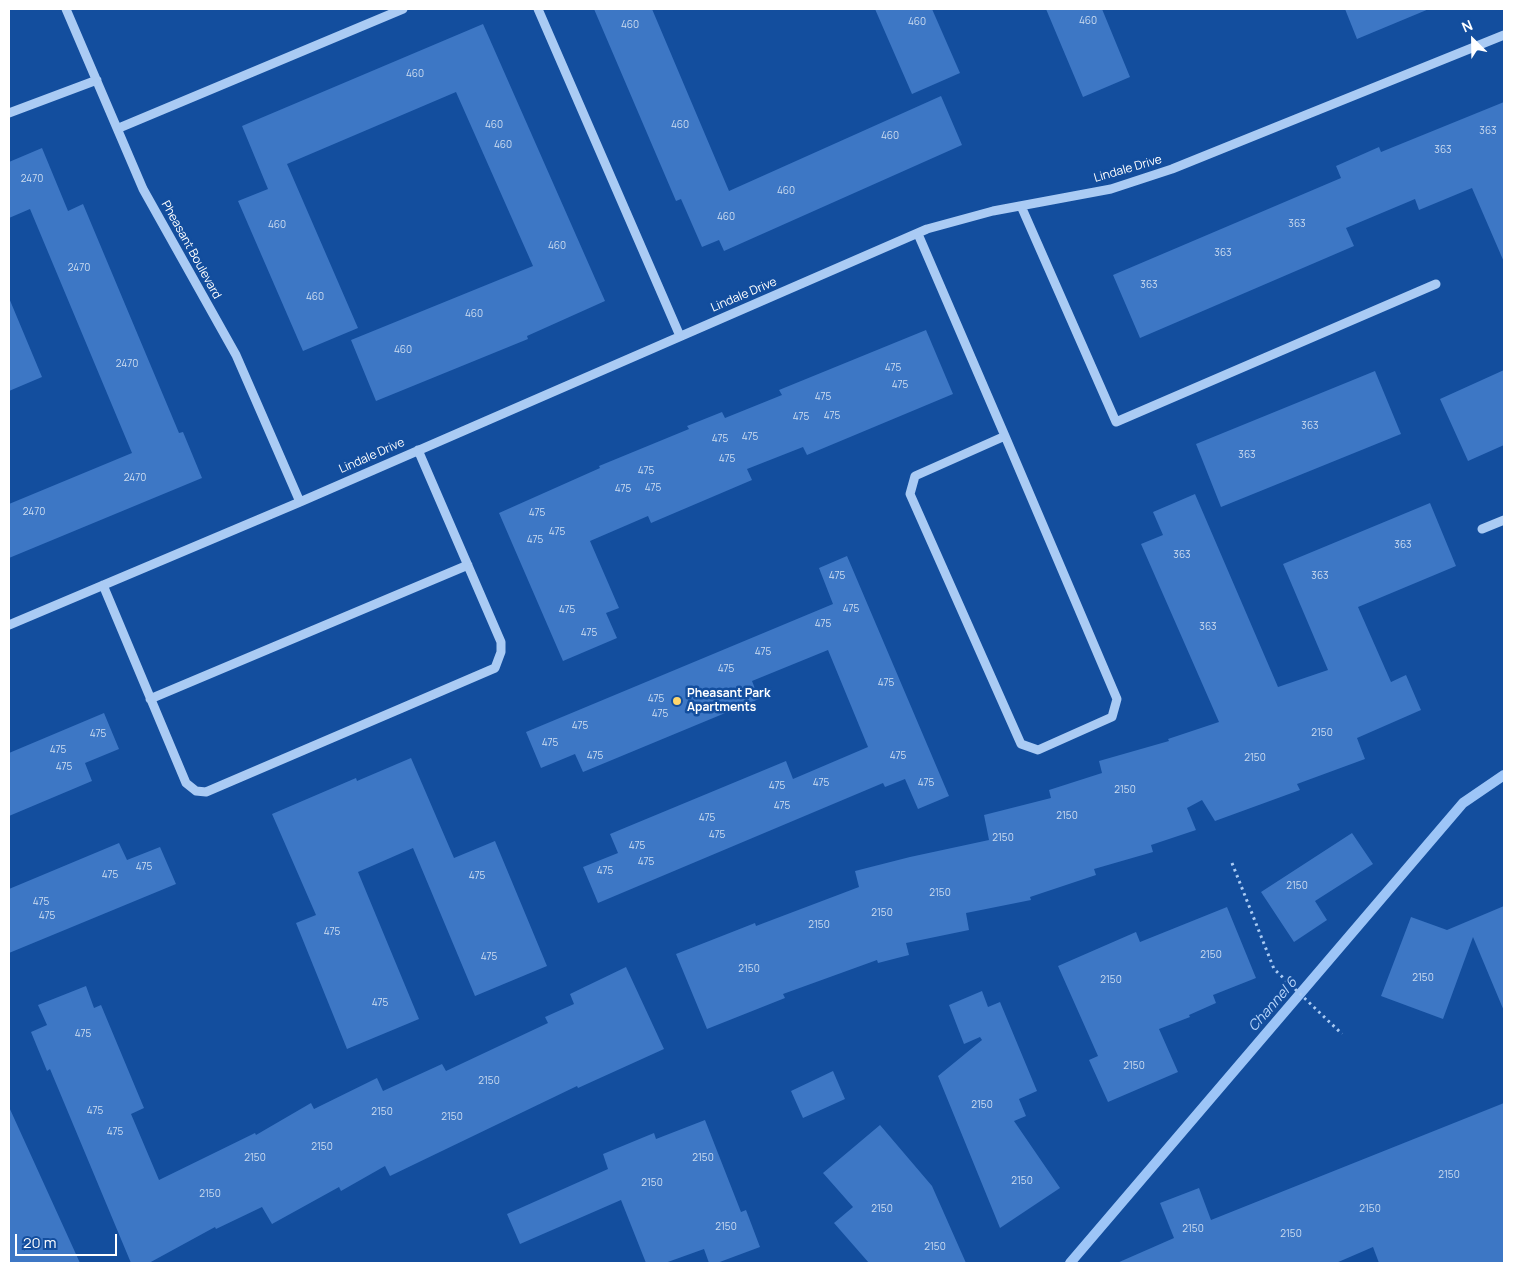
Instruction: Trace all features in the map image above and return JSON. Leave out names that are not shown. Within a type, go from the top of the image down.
[{"type":"street","name":"Pheasant Boulevard","points":[[66,9],[119,128],[143,190],[236,355],[300,502]]},
{"type":"street","points":[[119,128],[403,9]]},
{"type":"street","points":[[538,9],[680,336]]},
{"type":"street","name":"Lindale Drive","points":[[9,625],[300,502],[918,234],[993,211],[1111,189],[1172,169],[1504,35]]},
{"type":"street","points":[[9,114],[97,80]]},
{"type":"street","points":[[1021,206],[1116,422],[1436,284]]},
{"type":"street","points":[[918,234],[1005,436],[1117,698],[1112,717],[1038,750],[1021,744],[910,494],[915,476],[1005,436]]},
{"type":"street","points":[[103,585],[186,783],[196,791],[206,792],[494,668],[498,662],[501,642],[418,450]]},
{"type":"street","points":[[1482,529],[1504,520]]},
{"type":"street","points":[[150,699],[468,564]]},
{"type":"path","points":[[1232,863],[1274,969],[1342,1034]]},
{"type":"building","points":[[594,9],[652,9],[729,191],[941,96],[962,145],[724,251],[719,240],[702,247],[681,199],[676,201]]},
{"type":"building","points":[[875,9],[932,9],[960,73],[912,94]]},
{"type":"building","points":[[1046,9],[1102,9],[1130,77],[1083,97]]},
{"type":"building","points":[[1345,9],[1429,9],[1357,39]]},
{"type":"building","points":[[483,24],[605,301],[527,336],[528,339],[376,401],[351,340],[533,266],[456,92],[287,164],[358,328],[303,351],[238,201],[268,189],[242,126]]},
{"type":"building","points":[[1504,102],[1504,262],[1472,188],[1419,210],[1415,199],[1346,228],[1354,246],[1140,338],[1113,275],[1341,178],[1336,166],[1379,147],[1381,152]]},
{"type":"building","points":[[42,148],[68,211],[83,204],[179,433],[183,432],[202,478],[9,558],[9,504],[132,453],[30,209],[9,218],[9,162]]},
{"type":"building","points":[[9,298],[42,377],[9,391]]},
{"type":"building","points":[[926,330],[953,394],[807,455],[803,447],[747,469],[752,480],[651,523],[648,516],[590,541],[619,608],[606,613],[617,638],[563,661],[499,513],[600,468],[599,466],[689,429],[687,426],[722,412],[725,418],[782,395],[779,390]]},
{"type":"building","points":[[1504,370],[1504,445],[1468,461],[1440,399]]},
{"type":"building","points":[[1375,371],[1401,434],[1221,507],[1196,444]]},
{"type":"building","points":[[1195,494],[1278,687],[1328,670],[1283,564],[1430,503],[1456,566],[1358,607],[1391,682],[1406,675],[1421,710],[1357,738],[1365,759],[1297,784],[1300,790],[1215,821],[1202,800],[1187,808],[1196,830],[1151,845],[1153,852],[1094,869],[1096,875],[1030,897],[1031,900],[966,913],[969,930],[906,943],[909,955],[878,963],[877,960],[783,994],[785,998],[707,1029],[676,954],[755,923],[756,926],[859,887],[855,871],[989,840],[984,815],[1051,798],[1049,790],[1102,773],[1099,761],[1169,741],[1168,739],[1219,722],[1141,544],[1163,535],[1153,512]]},
{"type":"building","points":[[847,556],[949,796],[918,809],[905,779],[885,787],[883,783],[598,903],[583,867],[618,853],[610,834],[786,761],[793,779],[868,747],[828,650],[752,681],[759,699],[583,772],[575,754],[541,768],[526,732],[833,604],[819,568]]},
{"type":"building","points":[[104,713],[119,749],[85,763],[92,781],[9,816],[9,753]]},
{"type":"building","points":[[411,758],[454,858],[495,841],[547,966],[475,996],[413,848],[358,872],[419,1019],[347,1049],[296,923],[316,915],[272,814],[356,778],[357,781]]},
{"type":"building","points":[[1352,833],[1373,864],[1315,901],[1327,920],[1294,942],[1261,892]]},
{"type":"building","points":[[119,843],[127,860],[160,847],[176,884],[9,953],[9,889]]},
{"type":"building","points":[[1504,906],[1504,1011],[1473,937],[1443,1019],[1381,996],[1411,917],[1447,930]]},
{"type":"building","points":[[1227,907],[1256,978],[1213,995],[1216,1003],[1189,1015],[1190,1017],[1159,1029],[1178,1072],[1108,1102],[1089,1060],[1098,1056],[1058,966],[1136,932],[1140,942]]},
{"type":"building","points":[[626,967],[664,1049],[578,1088],[577,1086],[390,1176],[385,1166],[341,1191],[339,1187],[272,1224],[262,1207],[216,1229],[215,1227],[149,1263],[131,1263],[50,1069],[47,1071],[31,1032],[47,1025],[38,1005],[86,986],[94,1008],[101,1005],[144,1108],[131,1114],[159,1180],[255,1133],[256,1135],[311,1103],[314,1109],[377,1078],[383,1091],[442,1064],[446,1071],[548,1023],[545,1017],[574,1004],[570,994]]},
{"type":"building","points":[[982,991],[988,1007],[1000,1002],[1037,1091],[1019,1099],[1026,1116],[1014,1121],[1060,1188],[1000,1228],[938,1076],[982,1040],[980,1037],[964,1044],[949,1005]]},
{"type":"building","points":[[833,1071],[845,1099],[803,1118],[791,1091]]},
{"type":"building","points":[[1504,1103],[1504,1263],[1379,1263],[1373,1247],[1336,1263],[1117,1263],[1174,1238],[1160,1203],[1199,1188],[1211,1220]]},
{"type":"building","points":[[9,1107],[80,1263],[9,1263]]},
{"type":"building","points":[[705,1120],[741,1212],[746,1210],[760,1247],[717,1263],[709,1263],[704,1249],[665,1263],[646,1263],[621,1200],[520,1244],[507,1214],[608,1169],[603,1154],[654,1133],[656,1139]]},
{"type":"building","points":[[880,1125],[932,1186],[966,1263],[869,1263],[834,1223],[853,1207],[823,1173]]},
{"type":"waterway","name":"Channel 6","points":[[1070,1263],[1463,803],[1504,775]]},
{"type":"place","name":"Pheasant Park Apartments","points":[[677,701]]}]
